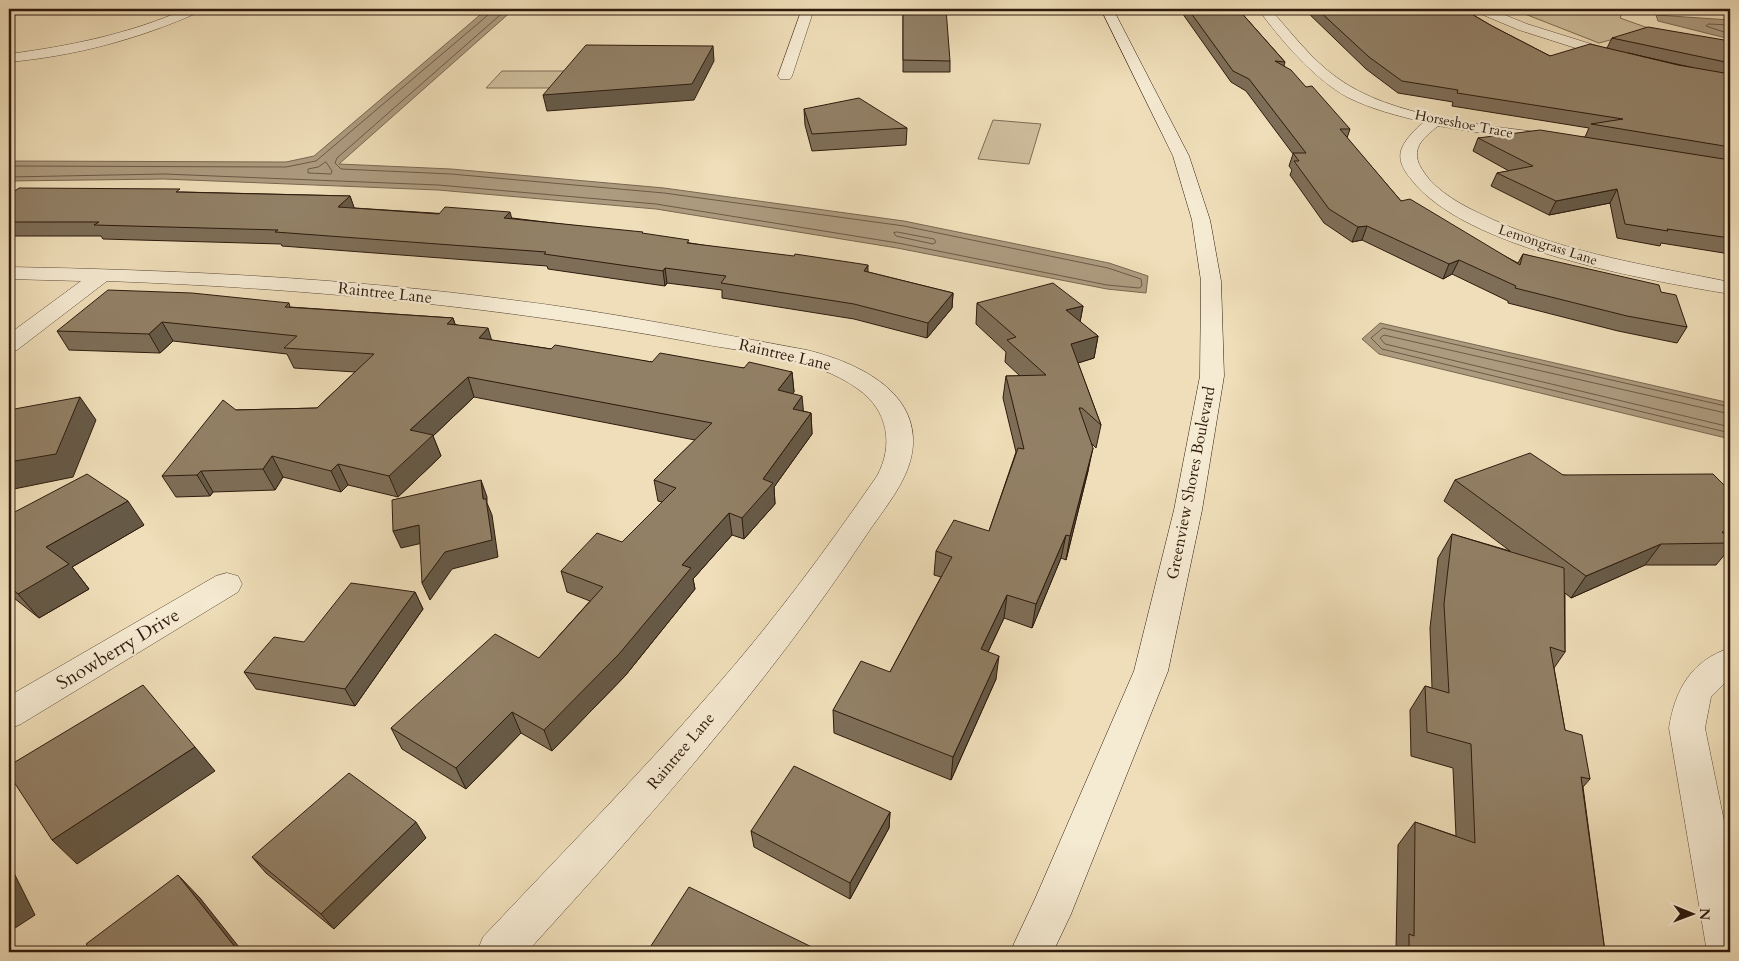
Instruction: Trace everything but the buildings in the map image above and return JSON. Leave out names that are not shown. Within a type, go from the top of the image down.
[{"type":"street","points":[[9,58],[60,51],[125,37],[164,24],[195,9]]},
{"type":"street","points":[[785,76],[808,9]]},
{"type":"street","name":"Greenview Shores Boulevard","points":[[1031,952],[1050,914],[1150,671],[1188,510],[1212,376],[1211,281],[1201,220],[1181,156],[1107,9]]},
{"type":"street","name":"Horseshoe Trace","points":[[1264,9],[1333,82],[1367,100],[1434,120],[1566,142]]},
{"type":"street","points":[[1480,9],[1522,27],[1628,60]]},
{"type":"street","points":[[1560,55],[1587,48]]},
{"type":"street","name":"Lemongrass Lane","points":[[1434,120],[1416,139],[1410,149],[1409,160],[1414,172],[1425,186],[1442,200],[1465,214],[1519,238],[1566,254],[1730,288]]},
{"type":"street","name":"Raintree Lane","points":[[9,274],[102,274],[358,289],[484,303],[634,325],[807,357],[828,363],[864,381],[889,406],[897,420],[900,436],[897,462],[889,478],[840,551],[756,663],[640,798],[498,952]]},
{"type":"street","points":[[9,345],[102,274]]},
{"type":"street","name":"Snowberry Drive","points":[[9,714],[227,584]]},
{"type":"street","points":[[1728,952],[1687,728],[1690,704],[1699,684],[1715,669],[1730,661]]},
{"type":"shaded area","points":[[1512,9],[1624,9],[1620,18],[1651,29],[1599,43]]},
{"type":"shaded area","points":[[502,71],[591,71],[578,88],[486,88]]},
{"type":"shaded area","points":[[993,120],[1041,124],[1029,164],[978,159]]},
{"type":"water","points":[[487,9],[514,9],[339,164],[451,169],[664,188],[904,221],[1109,263],[1148,276],[1146,293],[1107,289],[897,248],[656,209],[438,190],[164,179],[9,181],[9,161],[286,162],[314,156]]},
{"type":"water","points":[[1656,15],[1730,20],[1730,39],[1658,21]]},
{"type":"water","points":[[1380,323],[1730,403],[1730,439],[1379,354],[1362,339]]}]
